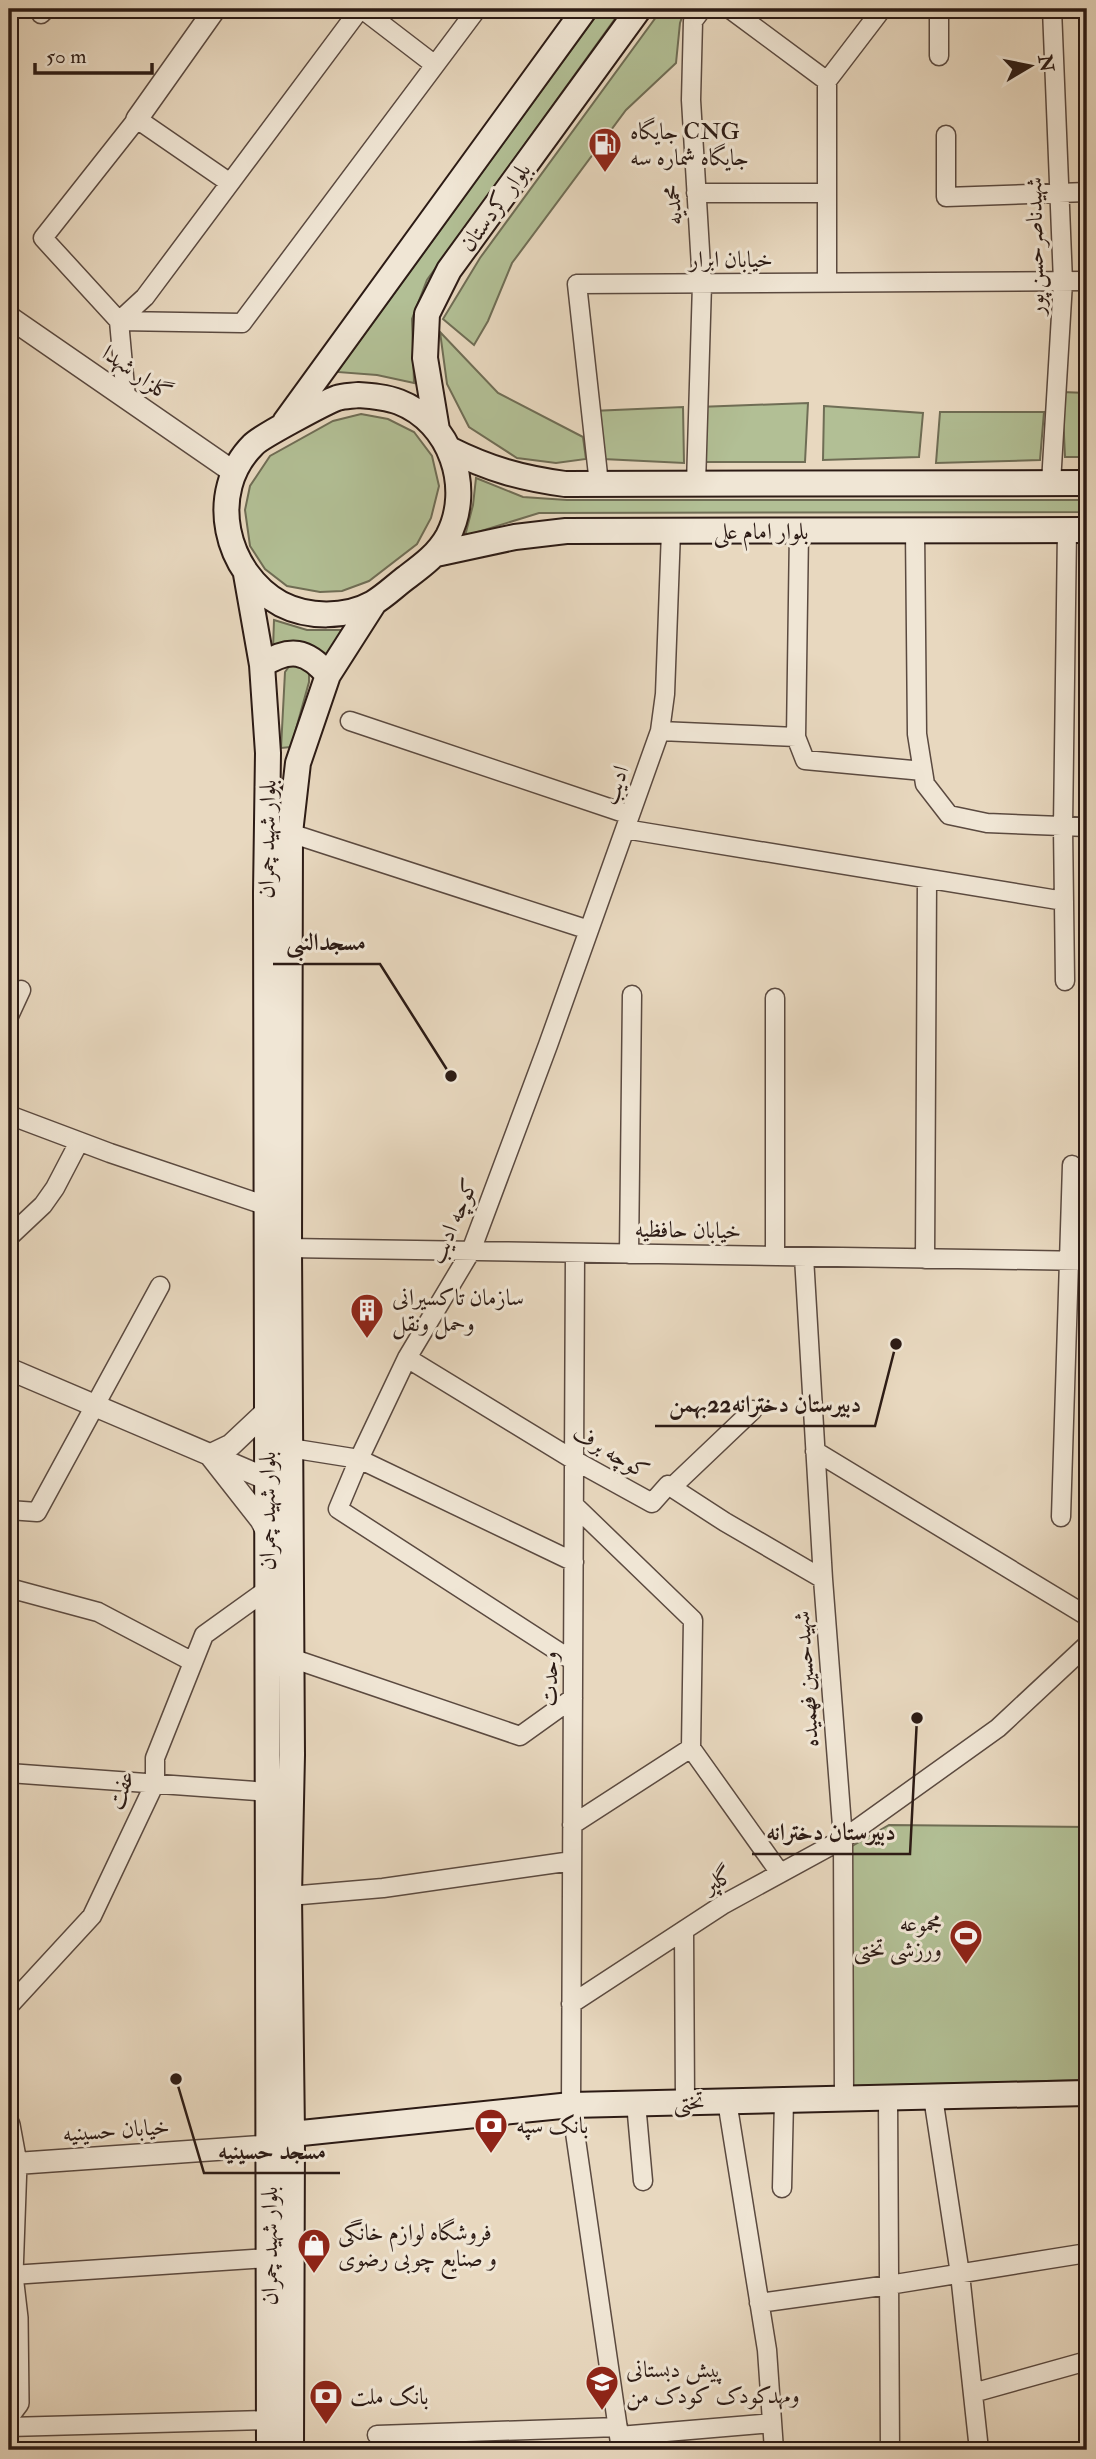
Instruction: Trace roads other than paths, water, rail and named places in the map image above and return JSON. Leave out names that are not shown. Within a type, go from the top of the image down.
[{"type":"main road","points":[[281,429],[585,9]]},
{"type":"main road","name":"بلوار کردستان","points":[[443,439],[425,358],[427,314],[449,270],[639,9]]},
{"type":"main road","points":[[358,395],[380,396],[401,403],[421,414],[443,439],[456,470],[459,492],[452,525],[436,554],[374,603],[352,611],[328,615],[304,612],[282,604],[262,592],[246,574],[234,554],[227,531],[226,507],[235,473],[254,443],[336,398],[358,395]]},
{"type":"main road","name":"بلوار امام علی","points":[[443,439],[486,467],[525,479],[565,484],[1087,483]]},
{"type":"main road","name":"بلوار امام علی","points":[[436,554],[515,537],[566,531],[1077,530]]},
{"type":"main road","name":"بلوار شهید چمران","points":[[246,574],[262,665],[268,753],[267,1532],[280,1792],[289,1896],[292,2134],[291,2450]]},
{"type":"main road","name":"بلوار شهید چمران","points":[[269,2450],[268,2146],[280,1792],[291,1658],[290,833],[298,763],[328,675],[374,603]]},
{"type":"main road","points":[[262,665],[278,654],[298,653],[316,660],[328,675]]},
{"type":"main road","name":"تختی","points":[[292,2134],[571,2105],[1087,2093]]},
{"type":"main road","points":[[268,2146],[292,2134]]},
{"type":"street","points":[[127,398],[119,321],[43,238],[138,120],[215,9]]},
{"type":"street","points":[[119,321],[145,297],[361,9],[435,65]]},
{"type":"street","points":[[119,321],[242,323],[477,9]]},
{"type":"street","name":"محمدیه","points":[[696,484],[702,284],[691,100],[693,21],[702,9]]},
{"type":"street","points":[[730,9],[827,82]]},
{"type":"street","points":[[827,283],[827,82],[882,9]]},
{"type":"street","points":[[939,9],[939,56]]},
{"type":"street","name":"شهیدناصرحسن پور","points":[[1051,483],[1063,282],[1052,9]]},
{"type":"street","points":[[138,120],[230,183]]},
{"type":"street","points":[[946,135],[946,197],[1087,192]]},
{"type":"street","points":[[696,193],[827,193]]},
{"type":"street","name":"خیابان ابرار","points":[[599,484],[577,284],[1087,282]]},
{"type":"street","name":"گلزار شهدا","points":[[9,317],[235,473]]},
{"type":"street","points":[[915,530],[917,734],[925,784],[949,815],[987,823],[1087,827]]},
{"type":"street","points":[[1065,981],[1063,827],[1077,530]]},
{"type":"street","name":"ادیب","points":[[548,1045],[660,730],[665,694],[671,531]]},
{"type":"street","points":[[799,531],[796,737],[805,760],[923,771]]},
{"type":"street","points":[[350,721],[628,822],[928,879],[1064,901]]},
{"type":"street","points":[[660,730],[796,737]]},
{"type":"street","points":[[290,833],[589,930]]},
{"type":"street","points":[[925,1259],[928,879]]},
{"type":"street","points":[[9,1016],[21,990]]},
{"type":"street","points":[[629,1254],[632,995]]},
{"type":"street","points":[[775,998],[775,1256]]},
{"type":"street","name":"کوچه ادیب","points":[[548,1045],[471,1251],[407,1359],[338,1509],[573,1661]]},
{"type":"street","points":[[9,1115],[79,1142],[267,1206]]},
{"type":"street","points":[[9,1237],[43,1205],[79,1142]]},
{"type":"street","points":[[1060,1517],[1072,1165]]},
{"type":"street","name":"خیابان حافظیه","points":[[289,1248],[1087,1261]]},
{"type":"street","name":"وحدت","points":[[575,1253],[571,2105],[619,2438]]},
{"type":"street","name":"شهیدحسین فهمیده","points":[[804,1257],[823,1579],[843,1839],[844,2099]]},
{"type":"street","points":[[9,1510],[37,1512],[160,1286]]},
{"type":"street","name":"کوچه برف","points":[[407,1359],[652,1503],[668,1485],[823,1579]]},
{"type":"street","points":[[9,1369],[267,1479]]},
{"type":"street","points":[[672,1487],[753,1410]]},
{"type":"street","points":[[211,1455],[231,1446],[267,1411]]},
{"type":"street","points":[[290,1448],[359,1459],[574,1562]]},
{"type":"street","points":[[815,1451],[1087,1616]]},
{"type":"street","points":[[211,1455],[261,1520],[267,1532]]},
{"type":"street","points":[[574,1505],[693,1620],[691,1748],[779,1873]]},
{"type":"street","points":[[9,1588],[99,1612],[193,1662]]},
{"type":"street","name":"عفت","points":[[9,2007],[92,1916],[155,1783],[155,1758],[204,1635],[268,1589]]},
{"type":"street","name":"گلپر","points":[[572,2004],[724,1904],[843,1839],[998,1728],[1087,1645]]},
{"type":"street","points":[[291,1658],[520,1736],[573,1698]]},
{"type":"street","points":[[572,1825],[691,1748]]},
{"type":"street","points":[[9,1773],[280,1792]]},
{"type":"street","points":[[289,1896],[383,1888],[572,1861]]},
{"type":"street","points":[[684,1930],[685,2102]]},
{"type":"street","points":[[933,2097],[960,2274],[979,2450]]},
{"type":"street","points":[[888,2098],[890,2450]]},
{"type":"street","points":[[782,2188],[784,2100]]},
{"type":"street","points":[[727,2101],[767,2350],[774,2450]]},
{"type":"street","points":[[636,2103],[643,2181]]},
{"type":"street","points":[[9,2125],[18,2403],[9,2415]]},
{"type":"street","name":"خیابان حسینیه","points":[[12,2163],[268,2146]]},
{"type":"street","points":[[759,2303],[1087,2253]]},
{"type":"street","points":[[12,2275],[268,2258]]},
{"type":"street","points":[[973,2393],[1087,2361]]},
{"type":"street","points":[[9,2427],[269,2420]]},
{"type":"street","points":[[377,2435],[619,2438],[772,2423]]},
{"type":"place","name":"جایگاه CNG جایگاه شماره سه","points":[[605,174]]},
{"type":"place","name":"مسجدالنبی","points":[[451,1076]]},
{"type":"place","name":"سازمان تاکسیرانی وحمل ونقل","points":[[367,1340]]},
{"type":"place","name":"دبیرستان دخترانه22بهمن","points":[[896,1344]]},
{"type":"place","name":"دبیرستان دخترانه","points":[[917,1718]]},
{"type":"place","name":"مجموعه ورزشی تختی","points":[[966,1966]]},
{"type":"place","name":"مسجد حسینیه","points":[[176,2079]]},
{"type":"place","name":"بانک سپه","points":[[491,2155]]},
{"type":"place","name":"فروشگاه لوازم خانگی و صنایع چوبی رضوی","points":[[314,2275]]},
{"type":"place","name":"پیش دبستانی ومهدکودک کودک من","points":[[602,2412]]},
{"type":"place","name":"بانک ملت","points":[[326,2426]]}]
